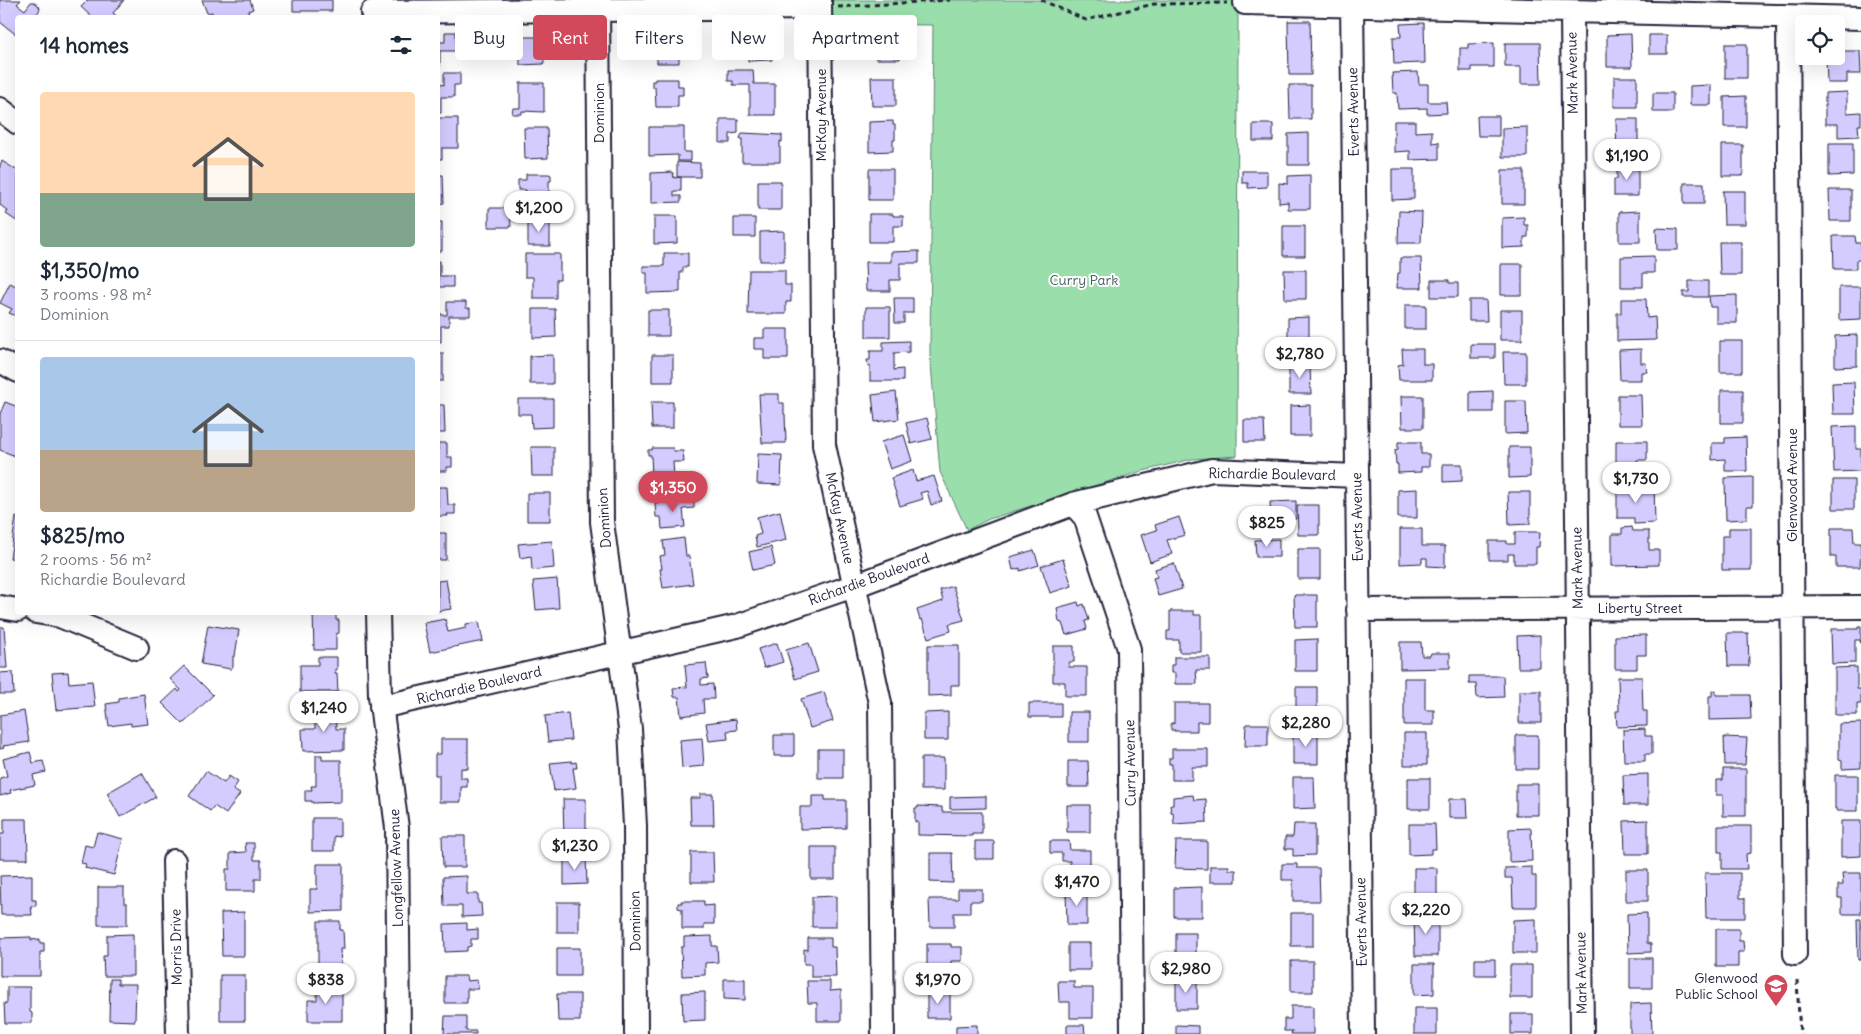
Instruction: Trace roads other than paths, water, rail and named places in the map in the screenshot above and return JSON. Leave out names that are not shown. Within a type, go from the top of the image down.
[{"type":"street","points":[[1237,3],[1352,3],[1572,12],[1684,7],[1788,16],[1861,18]]},
{"type":"street","name":"Everts Avenue","points":[[1352,3],[1362,1034]]},
{"type":"street","points":[[372,10],[598,6],[825,5]]},
{"type":"street","name":"McKay Avenue","points":[[825,5],[824,445],[880,703],[884,1034]]},
{"type":"street","name":"Dominion","points":[[598,6],[602,522],[630,730],[635,826],[636,1034]]},
{"type":"street","name":"Mark Avenue","points":[[1572,12],[1582,1034]]},
{"type":"street","name":"Glenwood Avenue","points":[[1788,16],[1795,954]]},
{"type":"street","points":[[0,109],[15,121]]},
{"type":"street","points":[[0,361],[15,369]]},
{"type":"street","name":"Richardie Boulevard","points":[[381,707],[738,626],[855,585],[1073,504],[1212,470],[1357,476]]},
{"type":"street","name":"Curry Avenue","points":[[1073,504],[1085,517],[1129,649],[1132,1034]]},
{"type":"street","points":[[0,607],[15,610]]},
{"type":"street","name":"Liberty Street","points":[[1358,610],[1861,607]]},
{"type":"street","points":[[54,615],[137,648]]},
{"type":"street","name":"Longfellow Avenue","points":[[378,615],[381,707],[397,828],[399,1034]]},
{"type":"street","name":"Morris Drive","points":[[174,861],[178,1034]]},
{"type":"place","name":"Glenwood Public School","points":[[1776,1007]]},
{"type":"park label","name":"Curry Park","points":[[1084,280]]}]
